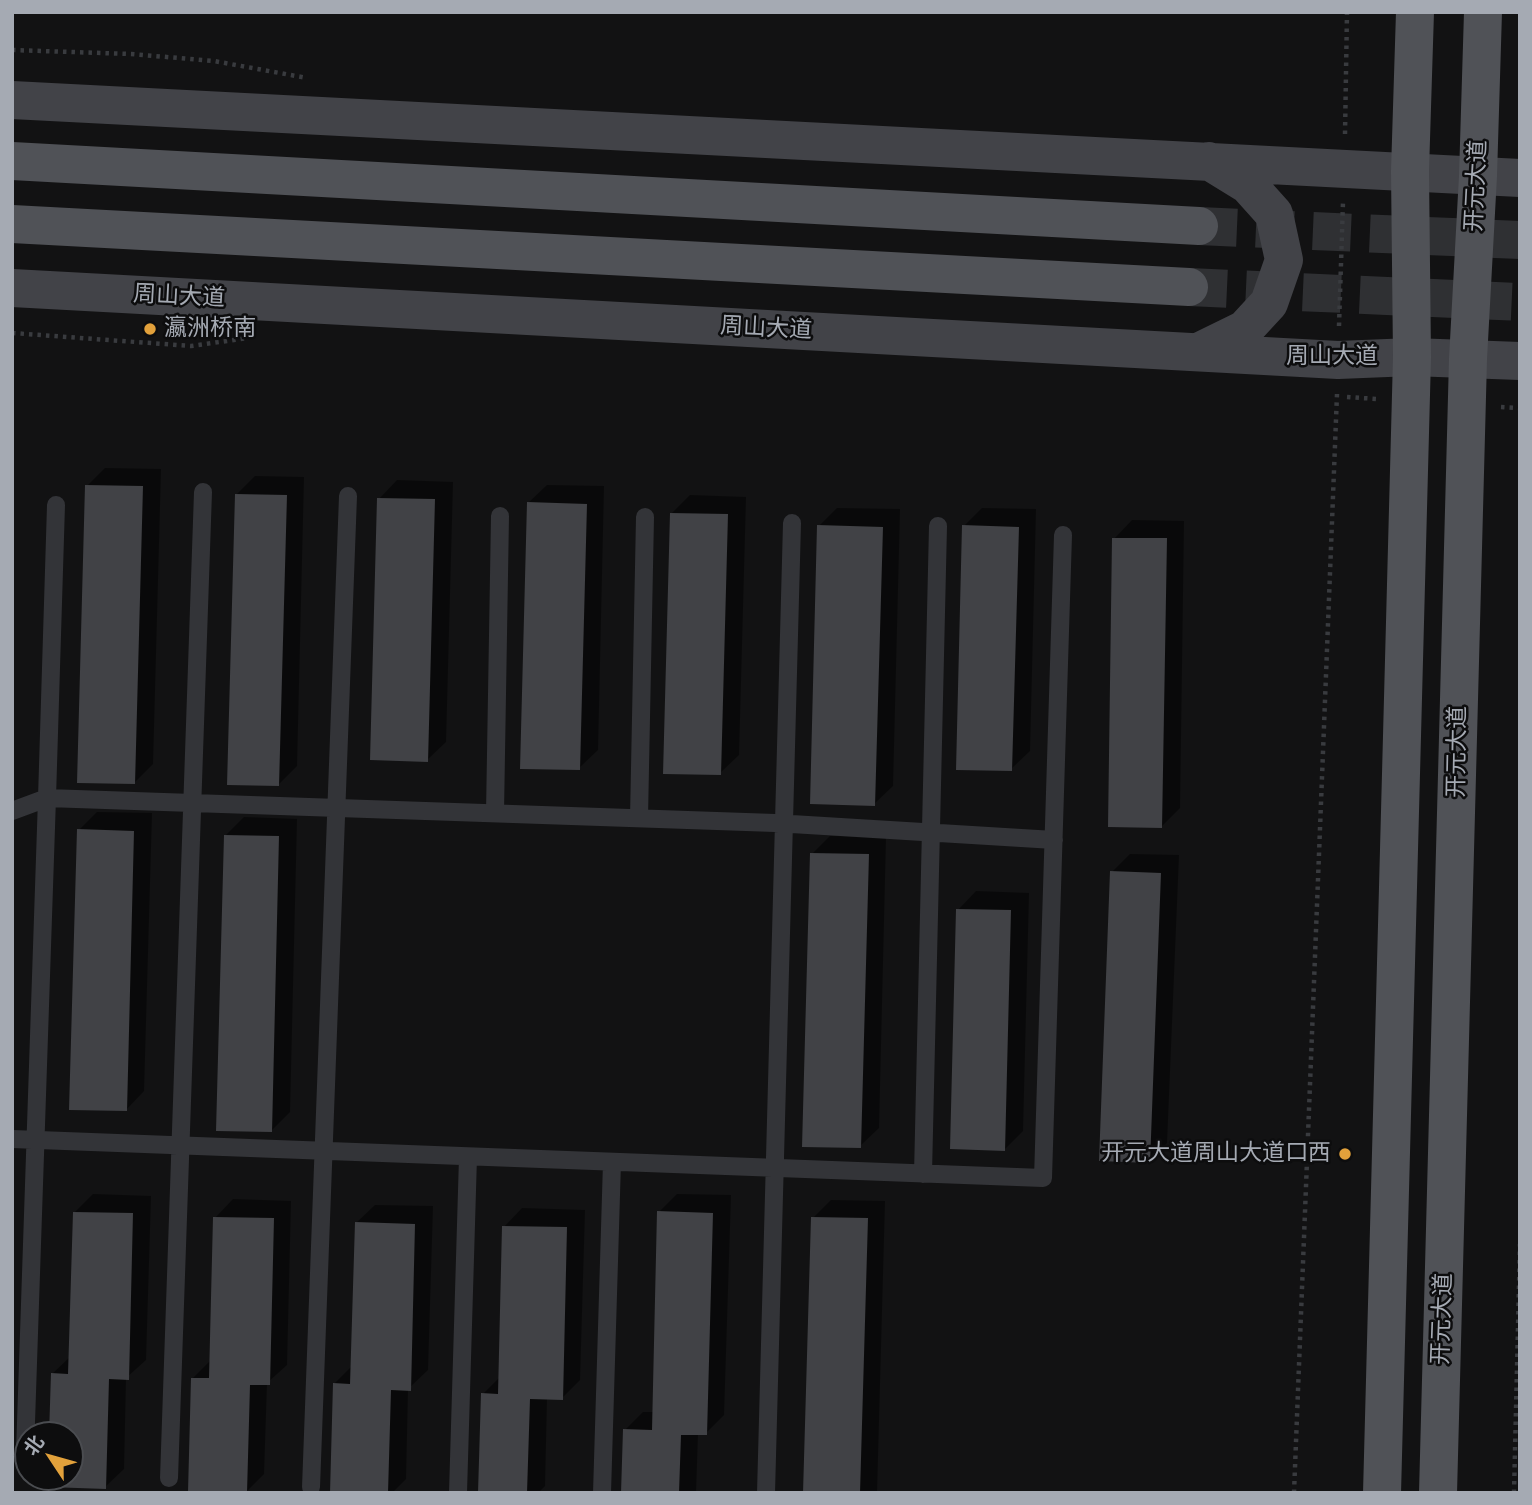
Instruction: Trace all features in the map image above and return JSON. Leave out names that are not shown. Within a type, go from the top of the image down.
[{"type":"main road","points":[[1382,1493],[1412,356],[1410,171],[1415,12]]},
{"type":"main road","name":"开元大道","points":[[1438,1493],[1468,359],[1483,12]]},
{"type":"main road","points":[[12,100],[1520,178]]},
{"type":"main road","points":[[12,161],[1199,226]]},
{"type":"main road","points":[[1196,353],[1245,329],[1269,303],[1284,260],[1274,214],[1248,185],[1209,161]]},
{"type":"main road","points":[[12,224],[1189,287]]},
{"type":"main road","name":"周山大道","points":[[12,288],[1338,360],[1412,356],[1520,361]]},
{"type":"lane","points":[[169,1478],[203,492]]},
{"type":"lane","points":[[311,1487],[348,496]]},
{"type":"lane","points":[[26,1421],[56,505]]},
{"type":"lane","points":[[495,813],[500,516]]},
{"type":"lane","points":[[639,818],[645,517]]},
{"type":"lane","points":[[766,1493],[792,523]]},
{"type":"lane","points":[[923,1174],[938,526]]},
{"type":"lane","points":[[12,1139],[1043,1178],[1063,535]]},
{"type":"lane","points":[[12,811],[47,798],[784,824],[1054,840]]},
{"type":"lane","points":[[458,1493],[468,1157]]},
{"type":"lane","points":[[602,1493],[612,1162]]},
{"type":"path","points":[[1294,1493],[1338,360],[1347,12]]},
{"type":"path","points":[[1514,1493],[1520,1244]]},
{"type":"building","points":[[85,485],[143,486],[135,784],[77,783]]},
{"type":"building","points":[[235,494],[287,495],[279,786],[227,785]]},
{"type":"building","points":[[377,498],[435,499],[428,762],[370,760]]},
{"type":"building","points":[[527,502],[587,504],[580,770],[520,769]]},
{"type":"building","points":[[670,513],[728,514],[721,775],[663,774]]},
{"type":"building","points":[[817,525],[883,527],[875,806],[810,804]]},
{"type":"building","points":[[962,525],[1019,527],[1012,771],[956,770]]},
{"type":"building","points":[[1112,538],[1167,538],[1162,828],[1108,827]]},
{"type":"building","points":[[77,829],[134,831],[127,1111],[69,1110]]},
{"type":"building","points":[[224,835],[279,836],[272,1132],[216,1131]]},
{"type":"building","points":[[810,853],[869,854],[861,1148],[802,1147]]},
{"type":"building","points":[[1110,871],[1161,873],[1150,1163],[1099,1161]]},
{"type":"building","points":[[956,909],[1011,910],[1005,1151],[950,1149]]},
{"type":"building","points":[[657,1211],[713,1213],[707,1435],[681,1435],[679,1493],[621,1493],[623,1429],[652,1430]]},
{"type":"building","points":[[73,1212],[133,1213],[129,1380],[109,1379],[106,1489],[84,1488],[84,1421],[49,1421],[51,1373],[68,1374]]},
{"type":"building","points":[[213,1217],[274,1218],[270,1385],[250,1385],[247,1493],[188,1492],[191,1378],[209,1378]]},
{"type":"building","points":[[811,1217],[868,1218],[860,1493],[803,1493]]},
{"type":"building","points":[[355,1222],[415,1224],[411,1391],[391,1390],[388,1493],[330,1493],[333,1383],[350,1384]]},
{"type":"building","points":[[502,1226],[567,1227],[563,1400],[530,1399],[527,1493],[478,1493],[481,1393],[498,1394]]},
{"type":"tunnel","points":[[1199,226],[1520,240]]},
{"type":"tunnel","points":[[1189,287],[1520,302]]},
{"type":"place","name":"瀛洲桥南","points":[[150,329]]},
{"type":"place","name":"开元大道周山大道口西","points":[[1345,1154]]}]
